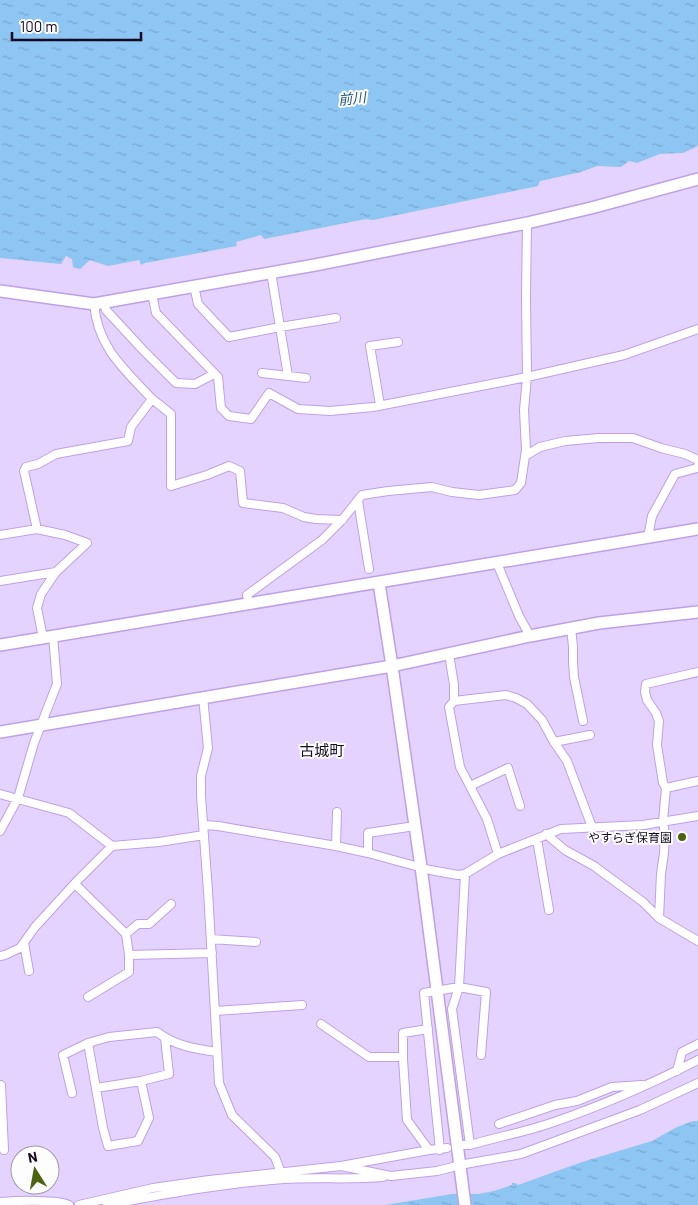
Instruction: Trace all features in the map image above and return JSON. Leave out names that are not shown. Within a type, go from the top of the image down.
[{"type":"street","points":[[0,291],[99,303],[324,263],[527,223],[698,179]]},
{"type":"street","points":[[249,604],[246,595],[322,540],[342,520],[362,495],[432,487],[452,492],[479,495],[516,490],[521,482],[526,450],[524,410],[527,377],[527,223]]},
{"type":"street","points":[[271,272],[288,376]]},
{"type":"street","points":[[194,286],[198,304],[229,337],[336,318]]},
{"type":"street","points":[[152,294],[156,313],[218,377],[220,408],[229,416],[251,419],[269,393],[298,410],[330,412],[380,405],[527,377],[624,355],[698,329]]},
{"type":"street","points":[[99,303],[176,383],[196,384],[214,374]]},
{"type":"street","points":[[99,303],[97,325],[109,351],[152,399],[171,414],[171,486],[229,466],[240,471],[243,502],[283,508],[304,518],[342,520]]},
{"type":"street","points":[[380,405],[370,346],[398,342]]},
{"type":"street","points":[[262,373],[306,378]]},
{"type":"street","points":[[37,529],[24,472],[26,467],[38,464],[56,454],[128,441],[131,427],[152,399]]},
{"type":"street","points":[[525,456],[540,447],[565,441],[633,438],[685,454],[698,460]]},
{"type":"street","points":[[648,537],[652,516],[675,474],[697,468],[698,466]]},
{"type":"street","points":[[358,501],[369,569]]},
{"type":"street","points":[[0,534],[37,529],[65,535],[87,543],[56,572],[41,594],[38,608],[48,637],[57,684],[34,743],[18,798],[0,831]]},
{"type":"street","points":[[0,645],[698,529]]},
{"type":"street","points":[[497,563],[518,616],[530,636]]},
{"type":"street","points":[[0,581],[56,572]]},
{"type":"street","points":[[379,583],[421,867],[465,1205]]},
{"type":"street","points":[[0,732],[392,666],[599,623],[698,612]]},
{"type":"street","points":[[571,628],[574,677],[583,721]]},
{"type":"street","points":[[449,654],[454,685],[454,701],[449,707],[460,767],[487,819],[498,854]]},
{"type":"street","points":[[659,918],[665,835],[663,821],[666,788],[663,783],[657,745],[659,721],[647,700],[646,684],[698,672]]},
{"type":"street","points":[[454,701],[506,695],[527,704],[542,720],[567,761],[592,827]]},
{"type":"street","points":[[203,697],[208,748],[201,776],[219,1083],[232,1116],[275,1157],[281,1173]]},
{"type":"street","points":[[554,742],[590,735]]},
{"type":"street","points":[[470,786],[508,768],[520,806]]},
{"type":"street","points":[[666,788],[698,781]]},
{"type":"street","points":[[0,794],[69,813],[112,846]]},
{"type":"street","points":[[336,846],[338,812]]},
{"type":"street","points":[[204,825],[336,846],[458,875],[464,874],[498,854],[561,829],[643,825],[698,816]]},
{"type":"street","points":[[368,853],[368,833],[415,826]]},
{"type":"street","points":[[546,834],[566,850],[594,866],[643,902],[659,918],[698,941]]},
{"type":"street","points":[[0,956],[20,948],[35,927],[112,846],[159,842],[204,835]]},
{"type":"street","points":[[537,838],[549,910]]},
{"type":"street","points":[[464,874],[459,988],[452,1009],[467,1145],[550,1123],[622,1096],[698,1060]]},
{"type":"street","points":[[75,884],[126,934],[129,955],[129,972],[88,997]]},
{"type":"street","points":[[126,934],[138,924],[149,924],[171,904]]},
{"type":"street","points":[[211,939],[256,942]]},
{"type":"street","points":[[24,943],[29,971]]},
{"type":"street","points":[[129,955],[212,953]]},
{"type":"street","points":[[79,1205],[153,1188],[219,1178],[341,1166],[443,1149],[424,993],[459,988],[486,992],[481,1055]]},
{"type":"street","points":[[215,1011],[302,1005]]},
{"type":"street","points":[[321,1024],[369,1057],[404,1057]]},
{"type":"street","points":[[428,1029],[403,1033],[407,1120],[429,1150]]},
{"type":"street","points":[[72,1093],[64,1055],[88,1043],[109,1037],[158,1032],[165,1038],[189,1048],[217,1052]]},
{"type":"street","points":[[96,1088],[141,1081],[169,1074],[165,1038]]},
{"type":"street","points":[[88,1043],[108,1146],[138,1141],[149,1118],[141,1081]]},
{"type":"street","points":[[677,1071],[682,1052],[698,1044]]},
{"type":"street","points":[[107,1205],[193,1189],[256,1181],[287,1178],[365,1179],[460,1169],[521,1154],[640,1110],[698,1083]]},
{"type":"street","points":[[0,1085],[4,1150]]},
{"type":"street","points":[[499,1124],[555,1104],[577,1101],[612,1087],[646,1085]]},
{"type":"street","points":[[341,1166],[391,1176]]},
{"type":"street","points":[[0,1202],[46,1202],[69,1205]]},
{"type":"water","name":"前川","points":[[0,0],[698,0],[698,146],[683,153],[660,154],[637,163],[629,161],[621,167],[597,166],[581,172],[540,181],[538,186],[373,220],[366,219],[264,239],[261,235],[236,242],[237,246],[141,265],[139,260],[108,266],[90,260],[80,269],[73,267],[72,259],[66,256],[61,264],[0,258]]},
{"type":"water","points":[[698,1121],[698,1205],[385,1205],[452,1194],[478,1194],[494,1191],[512,1185],[512,1183],[518,1185],[582,1162],[652,1141],[677,1127]]},
{"type":"place","name":"やすらぎ保育園","points":[[682,837]]},
{"type":"district","name":"古城町","points":[[322,750]]}]
